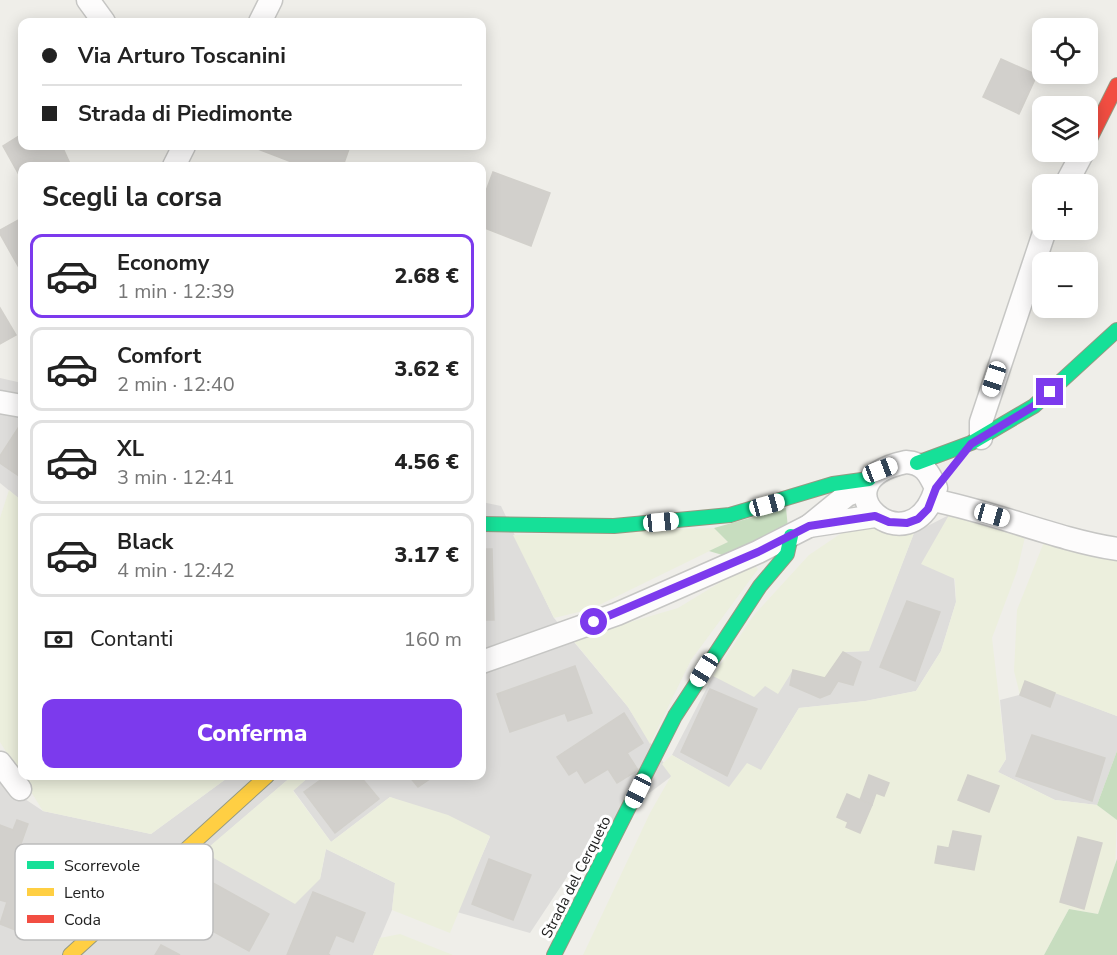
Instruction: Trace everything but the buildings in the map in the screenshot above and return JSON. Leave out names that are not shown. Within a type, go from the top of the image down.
[{"type":"street","points":[[87,0],[101,18]]},
{"type":"street","points":[[262,18],[271,0]]},
{"type":"street","points":[[1098,123],[1117,85]]},
{"type":"street","points":[[804,494],[827,498],[867,516],[889,522],[907,523],[918,519],[934,494],[976,441],[1042,240]]},
{"type":"street","points":[[800,531],[834,502],[867,483],[880,470],[896,464],[917,463],[976,441],[1034,406],[1117,330]]},
{"type":"street","points":[[0,402],[18,405]]},
{"type":"street","points":[[917,463],[929,472],[934,494]]},
{"type":"street","points":[[486,524],[626,525],[730,515],[833,484],[867,483]]},
{"type":"street","points":[[867,483],[867,516]]},
{"type":"street","points":[[934,494],[1078,543],[1117,549]]},
{"type":"street","points":[[486,661],[616,614],[800,531],[867,516]]},
{"type":"street","name":"Strada del Cerqueto","points":[[554,955],[675,716],[754,596],[787,554],[800,531]]},
{"type":"street","points":[[0,763],[20,789]]},
{"type":"street","points":[[192,844],[263,780]]},
{"type":"street","points":[[70,955],[87,940]]},
{"type":"shaded area","points":[[0,378],[18,382],[18,498],[0,483]]},
{"type":"shaded area","points":[[486,503],[501,506],[554,618],[628,707],[672,776],[596,833],[530,933],[457,912],[490,837],[390,797],[331,842],[293,790],[305,780],[486,780]]},
{"type":"shaded area","points":[[949,515],[956,602],[941,651],[916,691],[866,701],[799,708],[761,771],[729,788],[672,755],[713,676],[765,686],[793,670],[843,652],[868,651],[914,533]]},
{"type":"shaded area","points":[[1025,681],[1117,716],[1117,751],[1097,805],[1055,800],[998,772],[1006,759],[1000,700],[1019,695]]},
{"type":"shaded area","points":[[0,761],[25,799],[43,811],[151,834],[225,780],[287,780],[213,844],[15,844],[15,940],[213,940],[213,854],[320,879],[326,849],[395,883],[392,910],[373,955],[0,955]]},
{"type":"green space","points":[[9,490],[18,498],[18,771],[0,742],[0,518]]},
{"type":"green space","points":[[786,508],[788,528],[729,557],[709,551],[728,542],[714,528]]},
{"type":"green space","points":[[949,515],[1025,537],[1017,571],[992,638],[1006,759],[998,772],[1055,800],[1097,805],[1117,820],[1115,869],[1098,914],[1069,909],[1044,955],[583,955],[650,813],[671,776],[662,764],[672,755],[729,787],[747,763],[761,770],[799,708],[865,701],[916,691],[941,651],[956,602],[955,579],[921,564]]},
{"type":"green space","points":[[873,524],[914,533],[869,651],[843,652],[825,678],[793,670],[778,694],[765,686],[754,697],[713,676],[754,615],[809,555],[852,526]]},
{"type":"green space","points":[[714,528],[728,542],[591,609],[554,618],[513,535]]},
{"type":"green space","points":[[1044,542],[1117,557],[1117,716],[1025,682],[1020,695],[1014,671],[1017,610]]},
{"type":"green space","points":[[752,563],[758,569],[691,660],[650,744],[628,707],[572,639],[678,608]]},
{"type":"green space","points":[[1117,751],[1117,820],[1097,805]]},
{"type":"green space","points":[[24,780],[225,780],[151,834],[43,811]]},
{"type":"green space","points":[[287,780],[305,780],[293,791],[331,842],[390,797],[448,815],[490,836],[450,933],[392,910],[395,883],[326,849],[320,879],[295,904],[213,858],[212,844]]},
{"type":"green space","points":[[1117,859],[1117,955],[1044,955],[1069,909],[1098,914]]},
{"type":"green space","points":[[400,934],[453,955],[373,955],[380,938]]},
{"type":"traffic: fast","points":[[917,463],[971,443],[1034,406],[1117,330]]},
{"type":"traffic: fast","points":[[486,524],[614,526],[730,515],[833,484],[869,479]]},
{"type":"traffic: fast","points":[[554,955],[675,716],[760,586],[787,554],[791,536]]},
{"type":"traffic: slow","points":[[192,844],[263,780]]},
{"type":"traffic: slow","points":[[70,955],[87,940]]},
{"type":"traffic: jam","points":[[1098,123],[1117,85]]},
{"type":"route","points":[[594,622],[758,552],[809,526],[859,517],[875,516],[889,522],[907,523],[918,519],[928,509],[936,488],[971,444],[1034,406],[1050,392]]}]
